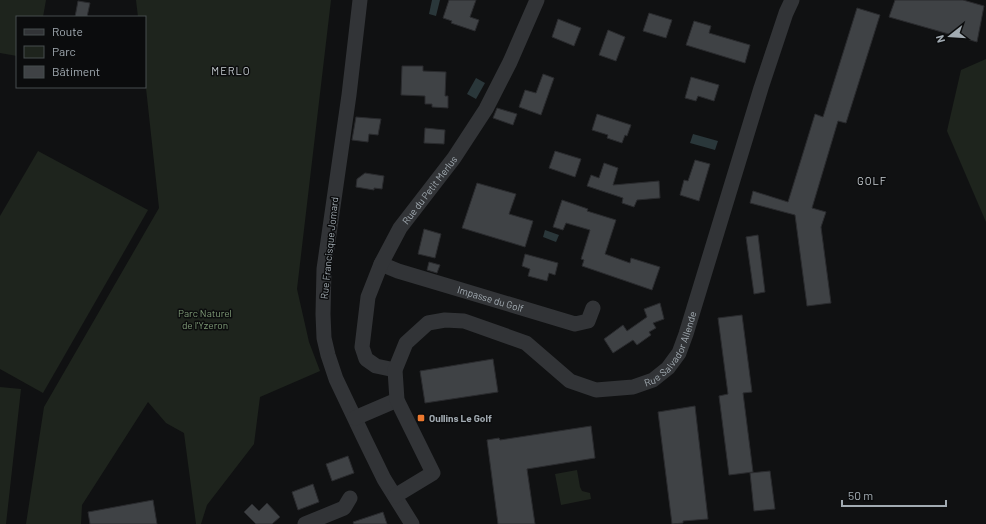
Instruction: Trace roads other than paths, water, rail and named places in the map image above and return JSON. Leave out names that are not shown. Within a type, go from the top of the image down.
[{"type":"street","name":"Rue Francisque Jomard","points":[[360,0],[349,96],[329,229],[323,290],[324,338],[336,379],[373,456],[412,524]]},
{"type":"street","name":"Rue du Petit Merlus","points":[[395,370],[376,366],[366,359],[362,347],[368,297],[381,264],[400,228],[454,158],[486,110],[510,62],[537,0]]},
{"type":"street","name":"Rue Salvador Allende","points":[[395,496],[433,473],[397,400],[395,370],[406,343],[428,323],[445,320],[464,321],[526,343],[570,381],[596,390],[633,387],[653,380],[668,368],[679,353],[686,334],[761,88],[786,13],[792,0]]},
{"type":"street","name":"Impasse du Golf","points":[[381,264],[398,271],[575,324],[588,321],[593,308]]},
{"type":"street","points":[[355,418],[397,400]]},
{"type":"street","points":[[305,524],[344,508],[350,498]]},
{"type":"place","name":"Oullins Le Golf","points":[[421,418]]},
{"type":"district","name":"MERLO","points":[[231,71]]},
{"type":"district","name":"GOLF","points":[[872,181]]},
{"type":"park label","name":"Parc Naturel de l'Yzeron","points":[[205,318]]}]
